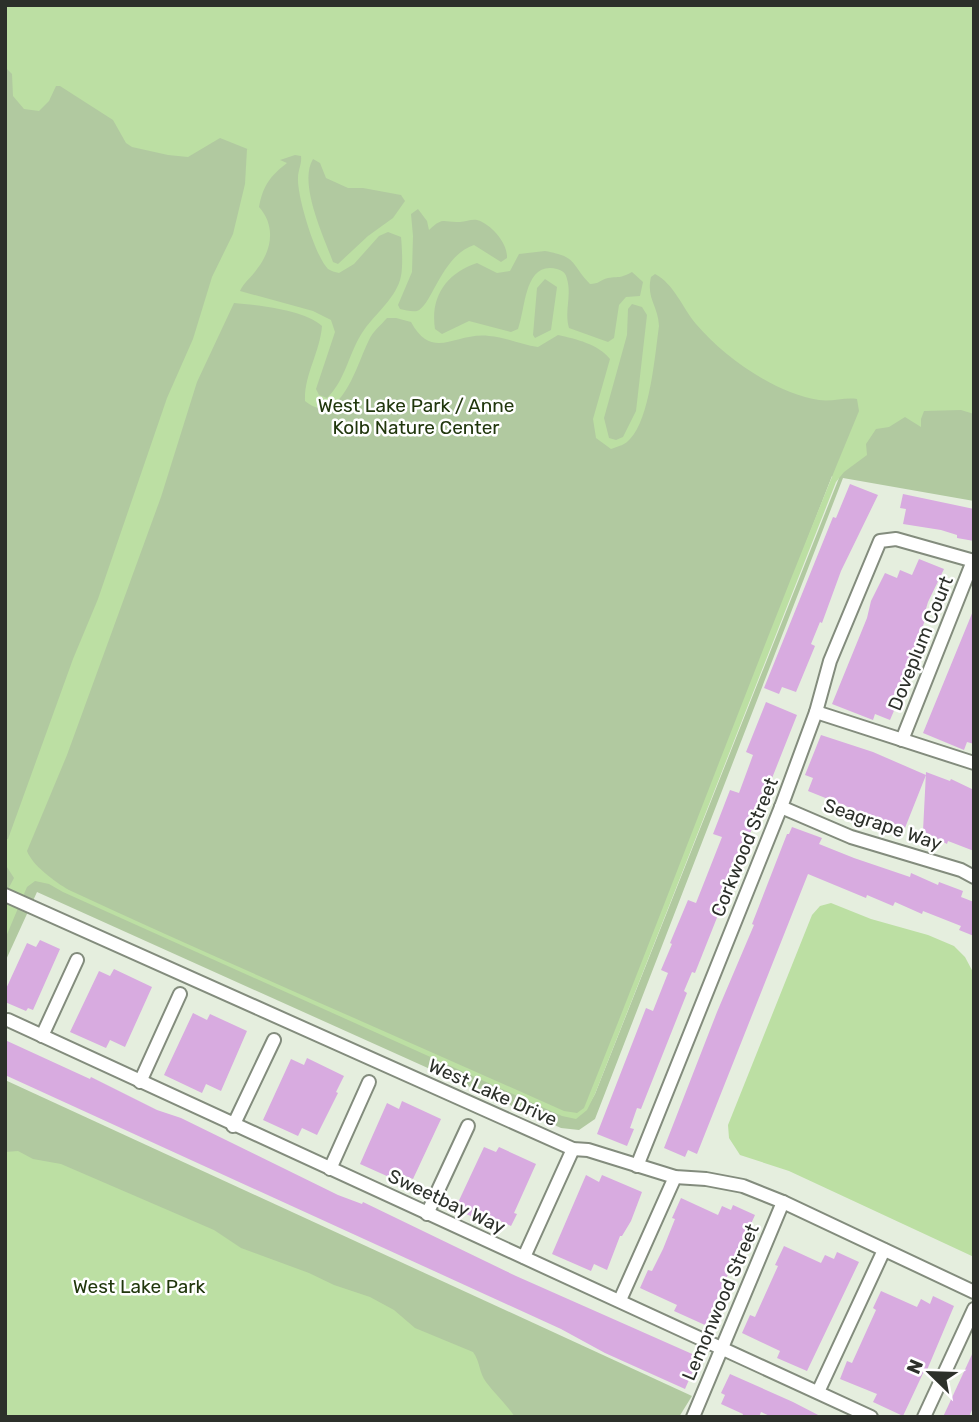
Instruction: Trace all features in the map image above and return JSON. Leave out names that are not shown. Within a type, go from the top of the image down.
[{"type":"street","name":"Corkwood Street","points":[[637,1166],[781,807],[816,712],[830,661],[880,541],[896,539],[974,561]]},
{"type":"street","name":"Doveplum Court","points":[[902,740],[974,561]]},
{"type":"street","points":[[816,712],[974,763]]},
{"type":"street","name":"Seagrape Way","points":[[781,807],[850,837],[961,870],[974,877]]},
{"type":"street","name":"West Lake Drive","points":[[5,895],[573,1149],[589,1150],[675,1177],[743,1186],[783,1202],[974,1292]]},
{"type":"street","points":[[42,1036],[76,960]]},
{"type":"street","points":[[140,1082],[180,994]]},
{"type":"street","name":"Sweetbay Way","points":[[8,1020],[233,1126],[620,1300],[871,1417]]},
{"type":"street","points":[[233,1126],[274,1040]]},
{"type":"street","points":[[330,1169],[369,1082]]},
{"type":"street","points":[[427,1214],[468,1126]]},
{"type":"street","points":[[524,1257],[573,1149]]},
{"type":"street","points":[[620,1300],[675,1177]]},
{"type":"street","name":"Lemonwood Street","points":[[693,1417],[783,1202]]},
{"type":"street","points":[[818,1392],[884,1250]]},
{"type":"street","points":[[924,1417],[974,1309]]},
{"type":"green space","name":"West Lake Park / Anne Kolb Nature Center","points":[[5,5],[974,5],[974,501],[843,478],[595,1119],[579,1130],[561,1128],[37,892],[5,962]],"holes":[[[832,476],[839,478],[595,1094],[585,1111]]]},
{"type":"green space","name":"West Lake Park","points":[[5,1080],[692,1396],[679,1417],[5,1417]]},
{"type":"shaded area","points":[[5,5],[974,6],[974,414],[961,410],[924,411],[921,427],[905,417],[889,427],[876,429],[866,444],[867,455],[844,472],[836,482],[595,1094],[587,1110],[576,1119],[562,1116],[49,884],[35,881],[27,887],[5,939],[5,895],[14,878],[5,864],[5,839],[8,839],[73,659],[98,599],[167,398],[193,339],[212,277],[233,234],[245,184],[247,149],[250,150],[220,138],[188,157],[132,147],[126,143],[113,120],[60,86],[56,86],[49,101],[39,111],[24,109],[13,96],[12,74],[5,67]],"holes":[[[295,155],[301,156],[298,178],[300,198],[313,239],[328,269],[339,273],[354,264],[379,236],[388,232],[401,237],[402,267],[399,284],[391,298],[364,330],[339,383],[327,398],[319,395],[316,389],[335,332],[331,320],[313,311],[240,291],[262,262],[269,246],[268,222],[259,207],[265,187],[287,163],[280,160]],[[313,159],[320,163],[326,178],[348,188],[401,195],[405,201],[393,218],[368,236],[338,264],[333,262],[314,210],[310,196],[309,169]],[[418,209],[427,221],[429,230],[441,222],[477,220],[498,235],[505,246],[507,258],[501,262],[474,245],[453,259],[422,307],[417,311],[400,309],[398,305],[412,272],[411,214]],[[545,251],[568,259],[590,284],[632,272],[643,282],[640,296],[626,297],[619,305],[614,338],[608,342],[569,328],[567,277],[563,271],[546,268],[532,279],[518,329],[511,332],[469,321],[442,334],[435,329],[438,296],[457,273],[477,263],[497,273],[510,271],[519,254]],[[655,274],[662,278],[696,324],[721,349],[752,372],[803,396],[824,400],[857,399],[859,411],[584,1108],[577,1113],[564,1111],[254,974],[69,890],[39,867],[27,851],[67,755],[161,497],[197,382],[234,303],[293,312],[322,326],[305,391],[305,401],[318,408],[328,407],[338,401],[353,377],[371,337],[387,318],[411,322],[419,334],[436,343],[489,336],[538,347],[558,335],[586,343],[599,349],[610,359],[593,419],[596,438],[611,449],[624,444],[637,430],[647,402],[659,326],[650,285],[651,277]],[[545,279],[557,287],[551,330],[535,338],[533,335],[537,288]],[[632,304],[642,307],[647,315],[636,411],[623,437],[616,440],[609,438],[604,418],[627,335],[628,309]]]},
{"type":"shaded area","points":[[831,903],[954,946],[965,957],[974,974],[974,1257],[789,1171],[740,1155],[729,1138],[728,1125],[812,915],[820,906]]},
{"type":"shaded area","name":"West Lake Park","points":[[18,1151],[33,1159],[61,1164],[214,1230],[241,1248],[370,1297],[394,1310],[415,1328],[473,1352],[489,1386],[515,1417],[5,1417],[5,1152]]},
{"type":"building","points":[[850,484],[878,495],[841,571],[822,623],[820,622],[811,644],[815,646],[796,692],[782,687],[779,694],[764,688],[833,517],[836,518]]},
{"type":"building","points":[[903,494],[974,509],[974,541],[957,538],[957,535],[941,530],[903,524],[906,509],[900,508]]},
{"type":"building","points":[[919,559],[944,569],[928,602],[920,638],[903,683],[899,682],[890,704],[896,706],[890,720],[875,714],[873,720],[832,704],[867,618],[871,601],[885,573],[897,578],[900,570],[912,575]]},
{"type":"building","points":[[973,611],[974,744],[967,742],[964,750],[923,733]]},
{"type":"building","points":[[766,702],[797,715],[738,864],[733,862],[725,883],[729,885],[722,905],[695,973],[692,972],[684,991],[687,993],[641,1109],[637,1108],[630,1128],[634,1129],[627,1146],[597,1134],[646,1008],[653,1011],[668,973],[661,970],[688,900],[696,903],[722,837],[713,834],[730,790],[739,793],[753,755],[746,752]]},
{"type":"building","points":[[821,735],[873,752],[926,775],[903,833],[808,791],[813,778],[805,775]]},
{"type":"building","points":[[926,772],[950,781],[951,779],[974,790],[974,851],[948,841],[947,844],[923,831]]},
{"type":"building","points":[[792,827],[822,838],[819,844],[854,858],[910,877],[911,873],[938,885],[939,882],[963,891],[961,897],[974,902],[974,936],[959,930],[961,926],[923,911],[922,914],[895,902],[893,906],[867,895],[866,898],[808,874],[697,1154],[688,1150],[685,1157],[664,1148]]},
{"type":"building","points":[[40,940],[60,949],[33,1010],[28,1008],[26,1011],[5,1002],[5,991],[27,943],[36,947]]},
{"type":"building","points":[[114,969],[152,987],[125,1047],[110,1040],[106,1048],[70,1032],[99,971],[110,976]]},
{"type":"building","points":[[193,1013],[207,1020],[210,1014],[247,1031],[221,1091],[206,1084],[202,1093],[164,1075]]},
{"type":"building","points":[[5,1040],[90,1079],[91,1077],[157,1110],[181,1118],[338,1195],[362,1204],[363,1202],[516,1276],[699,1357],[685,1389],[605,1353],[561,1329],[5,1075]]},
{"type":"building","points":[[307,1058],[344,1076],[317,1135],[302,1128],[298,1136],[263,1120],[291,1059],[304,1065]]},
{"type":"building","points":[[402,1101],[441,1119],[413,1179],[401,1174],[398,1181],[360,1164],[387,1103],[399,1109]]},
{"type":"building","points":[[484,1147],[496,1152],[499,1147],[536,1164],[511,1226],[498,1220],[495,1227],[455,1209]]},
{"type":"building","points":[[586,1175],[599,1182],[602,1175],[642,1192],[607,1270],[594,1264],[591,1271],[552,1254]]},
{"type":"building","points":[[681,1198],[718,1215],[722,1206],[731,1210],[733,1205],[755,1215],[705,1325],[674,1311],[677,1305],[640,1288],[648,1270],[652,1271],[663,1249]]},
{"type":"building","points":[[784,1246],[821,1263],[825,1255],[834,1259],[837,1252],[859,1262],[807,1371],[777,1358],[780,1351],[742,1333],[750,1315],[755,1317]]},
{"type":"building","points":[[881,1291],[917,1307],[921,1299],[930,1304],[933,1296],[954,1306],[927,1370],[925,1369],[903,1416],[873,1402],[877,1394],[840,1379],[847,1361],[852,1363],[876,1310],[873,1308]]},
{"type":"building","points":[[974,1350],[974,1405],[969,1417],[943,1417]]},
{"type":"building","points":[[730,1374],[822,1417],[772,1417],[761,1412],[759,1417],[742,1417],[743,1414],[721,1404],[725,1395],[721,1393]]}]
